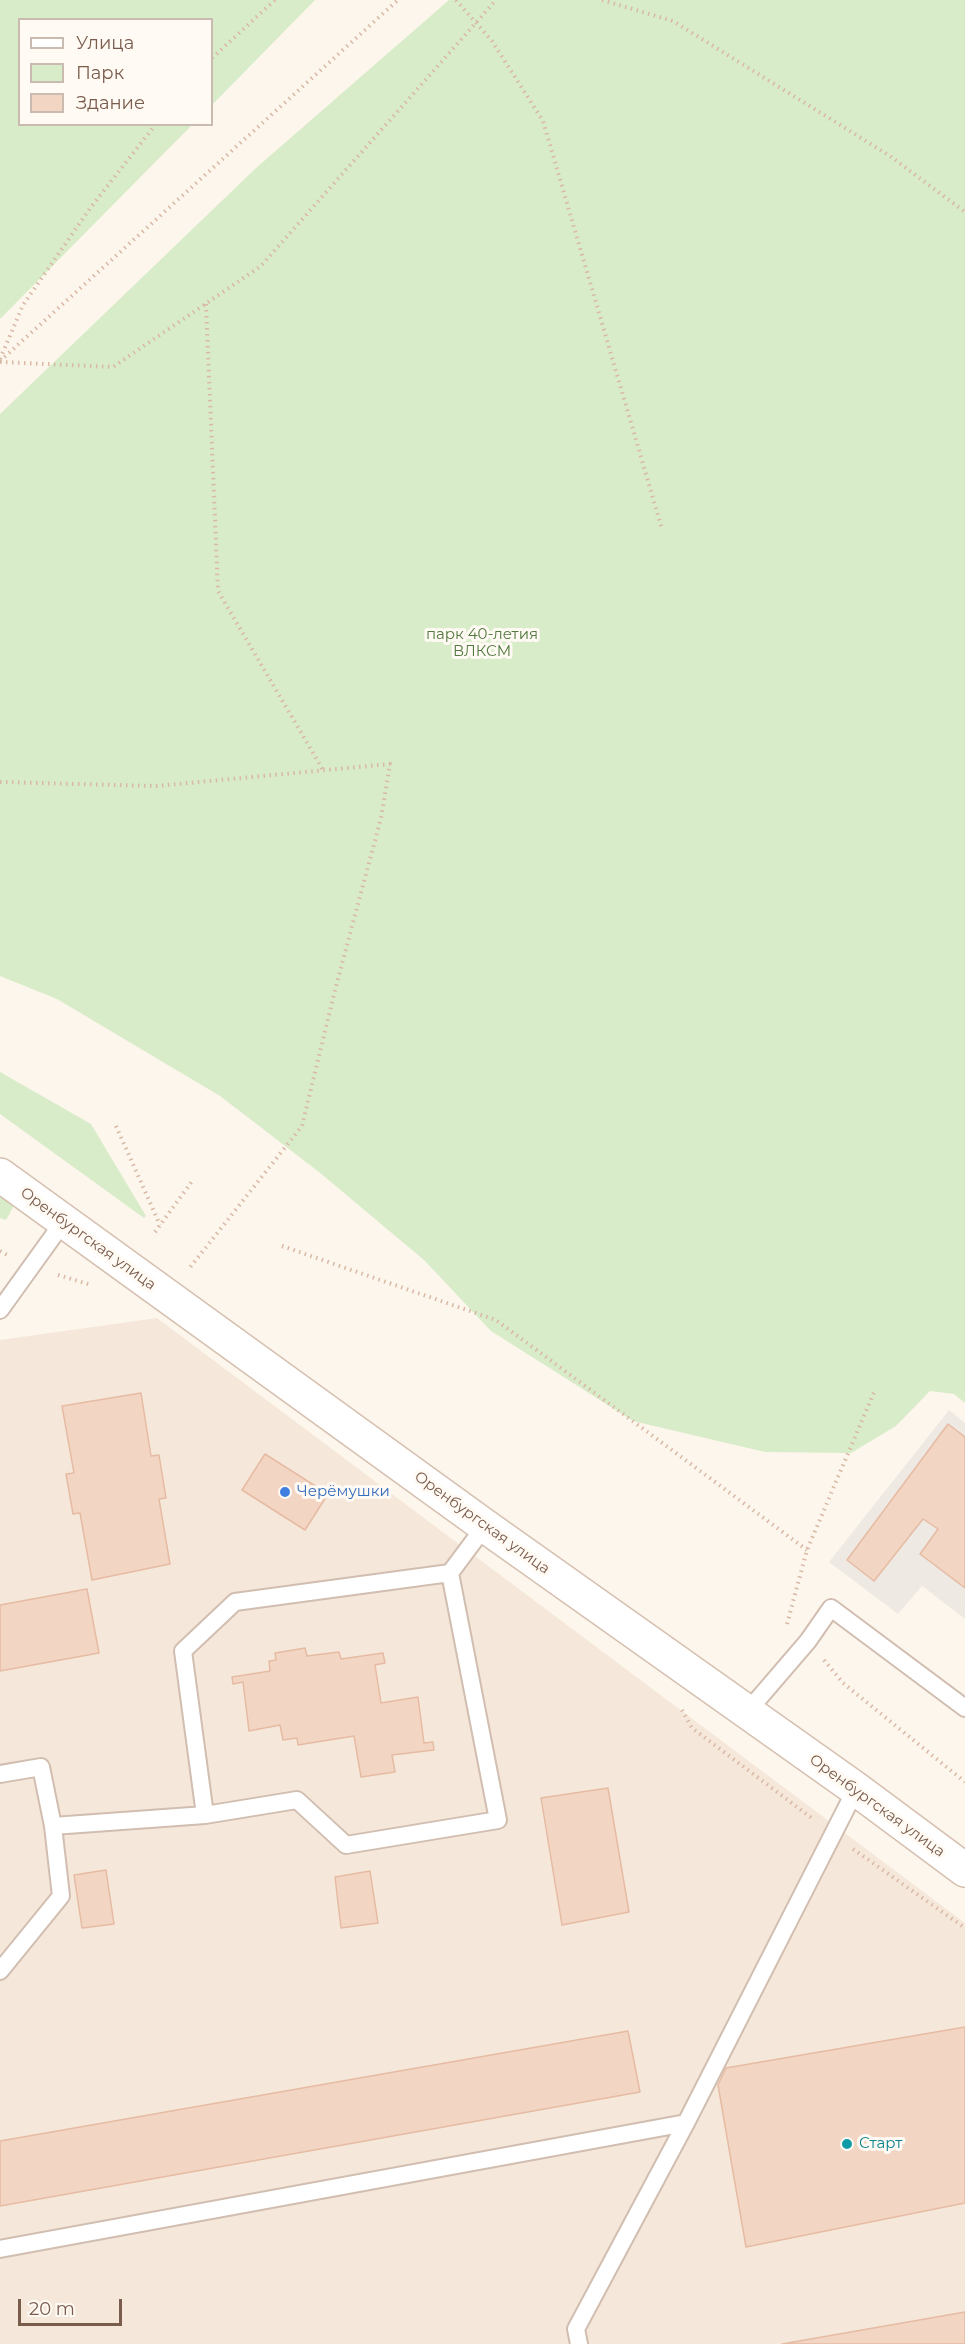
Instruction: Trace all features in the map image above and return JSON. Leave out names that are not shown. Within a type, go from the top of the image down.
[{"type":"street","name":"Оренбургская улица","points":[[0,1174],[485,1526],[856,1789],[965,1870]]},
{"type":"lane","points":[[0,1310],[64,1221]]},
{"type":"lane","points":[[205,1815],[183,1651],[235,1602],[450,1573],[485,1526]]},
{"type":"lane","points":[[52,1826],[205,1815],[297,1800],[346,1845],[498,1820],[450,1573]]},
{"type":"lane","points":[[747,1712],[808,1641],[831,1608],[965,1708]]},
{"type":"lane","points":[[0,1774],[41,1767],[52,1826],[61,1896],[0,1971]]},
{"type":"lane","points":[[579,2344],[576,2329],[686,2123],[856,1789]]},
{"type":"lane","points":[[0,2249],[686,2123]]},
{"type":"path","points":[[213,57],[275,0]]},
{"type":"path","points":[[0,361],[398,0]]},
{"type":"path","points":[[456,0],[492,41],[543,121],[662,529]]},
{"type":"path","points":[[0,361],[113,367],[261,266],[496,0]]},
{"type":"path","points":[[602,0],[673,21],[890,156],[965,212]]},
{"type":"path","points":[[0,361],[23,305],[91,207],[154,126]]},
{"type":"path","points":[[206,304],[218,591],[323,770]]},
{"type":"path","points":[[0,782],[156,786],[390,764],[381,818],[335,990],[302,1126],[167,1296]]},
{"type":"path","points":[[116,1126],[160,1225]]},
{"type":"path","points":[[154,1232],[193,1180]]},
{"type":"path","points":[[282,1246],[496,1320],[807,1550]]},
{"type":"path","points":[[786,1624],[807,1550],[875,1390]]},
{"type":"path","points":[[808,1641],[843,1683],[965,1782]]},
{"type":"shaded area","points":[[157,1318],[965,1923],[965,2344],[0,2344],[0,1340]]},
{"type":"shaded area","points":[[949,1410],[965,1423],[965,1619],[922,1586],[898,1614],[829,1562]]},
{"type":"green space","points":[[0,0],[315,0],[213,104],[213,18],[18,18],[18,126],[191,126],[0,319]]},
{"type":"green space","name":"парк 40-летия ВЛКСМ","points":[[449,0],[965,0],[965,1403],[954,1394],[930,1391],[896,1426],[851,1453],[765,1452],[633,1421],[491,1331],[424,1260],[319,1172],[220,1096],[57,999],[0,976],[0,414],[256,168]]},
{"type":"green space","points":[[0,1072],[91,1124],[146,1216],[144,1218],[0,1114]]},
{"type":"green space","points":[[0,1181],[16,1202],[6,1220],[0,1218]]},
{"type":"building","points":[[141,1393],[151,1456],[159,1455],[166,1498],[159,1499],[170,1564],[92,1580],[80,1513],[73,1514],[66,1474],[74,1473],[62,1406]]},
{"type":"building","points":[[948,1424],[965,1437],[965,1588],[920,1554],[938,1529],[923,1519],[874,1581],[847,1560]]},
{"type":"building","name":"Черёмушки","points":[[265,1454],[328,1494],[305,1530],[242,1490]]},
{"type":"building","points":[[87,1589],[99,1653],[0,1671],[0,1605]]},
{"type":"building","points":[[305,1648],[307,1656],[339,1652],[341,1659],[383,1653],[385,1663],[375,1665],[381,1703],[418,1697],[424,1743],[433,1742],[434,1750],[392,1755],[395,1772],[361,1777],[354,1736],[298,1745],[297,1738],[283,1740],[280,1725],[249,1731],[243,1682],[233,1684],[232,1677],[270,1671],[269,1661],[276,1660],[275,1653]]},
{"type":"building","points":[[608,1788],[629,1912],[562,1925],[541,1798]]},
{"type":"building","points":[[106,1870],[114,1924],[82,1928],[74,1875]]},
{"type":"building","points":[[370,1871],[378,1923],[341,1928],[335,1877]]},
{"type":"building","name":"Старт","points":[[965,2027],[965,2203],[746,2247],[718,2085],[726,2068]]},
{"type":"building","points":[[628,2031],[640,2092],[0,2206],[0,2141]]},
{"type":"building","points":[[965,2312],[965,2344],[782,2344]]},
{"type":"place","name":"Черёмушки","points":[[285,1492]]},
{"type":"place","name":"Старт","points":[[847,2144]]}]
